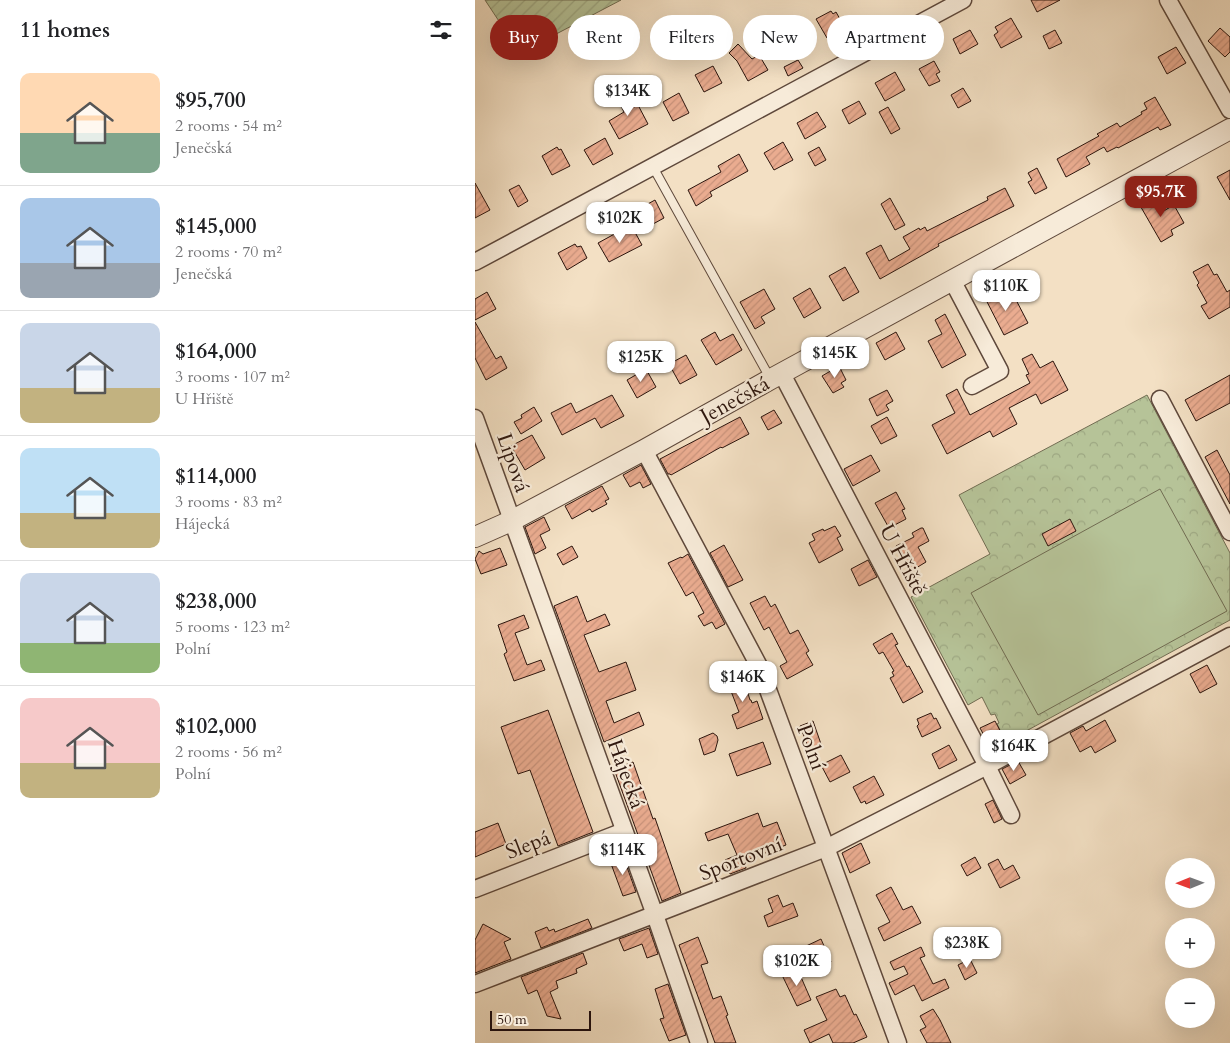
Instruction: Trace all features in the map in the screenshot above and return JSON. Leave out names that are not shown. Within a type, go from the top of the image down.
[{"type":"street","points":[[475,262],[963,0]]},
{"type":"street","points":[[1168,0],[1230,110]]},
{"type":"street","name":"Jenečská","points":[[475,537],[511,521],[644,450],[1230,129]]},
{"type":"street","points":[[953,280],[1000,371],[972,386]]},
{"type":"street","name":"U Hřiště","points":[[776,377],[987,766],[1011,815]]},
{"type":"street","points":[[1160,399],[1230,532]]},
{"type":"street","name":"Lipová","points":[[475,418],[511,521]]},
{"type":"street","name":"Polní","points":[[644,450],[760,668],[898,1043]]},
{"type":"street","name":"Hájecká","points":[[511,521],[655,915],[699,1043]]},
{"type":"street","points":[[987,766],[1230,636]]},
{"type":"street","name":"Sportovní","points":[[475,984],[827,848],[987,766]]},
{"type":"street","name":"Slepá","points":[[475,888],[624,831]]},
{"type":"lane","points":[[653,166],[776,377]]},
{"type":"green space","points":[[485,0],[621,0],[592,15],[568,15],[568,28],[558,33],[558,15],[495,15]]},
{"type":"green space","points":[[1147,395],[1230,553],[1230,620],[1006,742],[997,724],[999,723],[995,714],[991,715],[982,697],[968,705],[911,597],[990,554],[959,495]]},
{"type":"green space","points":[[1160,489],[1227,611],[1038,715],[971,593]]},
{"type":"building","points":[[1031,0],[1060,0],[1037,12]]},
{"type":"building","points":[[831,11],[833,14],[836,12],[838,15],[827,15],[827,38],[817,21],[817,18]]},
{"type":"building","points":[[1011,18],[1022,37],[1001,48],[994,35],[998,32],[995,27]]},
{"type":"building","points":[[1220,28],[1230,37],[1230,52],[1225,57],[1208,41]]},
{"type":"building","points":[[970,30],[978,44],[960,54],[953,39]]},
{"type":"building","points":[[1055,30],[1062,43],[1049,49],[1043,36]]},
{"type":"building","points":[[738,44],[743,49],[743,60],[762,60],[768,70],[748,81],[733,57],[733,49]]},
{"type":"building","points":[[1176,47],[1186,63],[1167,74],[1158,57]]},
{"type":"building","points":[[798,60],[803,68],[788,76],[784,67]]},
{"type":"building","points":[[934,61],[940,72],[936,74],[940,81],[929,86],[919,69]]},
{"type":"building","points":[[713,66],[722,83],[704,92],[695,75]]},
{"type":"building","points":[[895,72],[905,90],[885,101],[875,83]]},
{"type":"building","points":[[963,88],[971,101],[958,108],[951,95]]},
{"type":"building","points":[[626,91],[634,107],[638,105],[648,124],[619,139],[609,121],[624,112],[616,96]]},
{"type":"building","points":[[679,93],[689,113],[673,121],[663,102]]},
{"type":"building","points":[[1155,97],[1171,125],[1160,130],[1158,127],[1107,152],[1104,147],[1086,157],[1090,164],[1066,177],[1057,159],[1099,136],[1097,134],[1117,123],[1120,127],[1142,114],[1141,112],[1147,109],[1144,103]]},
{"type":"building","points":[[859,101],[866,114],[849,124],[842,110]]},
{"type":"building","points":[[888,107],[900,129],[891,134],[879,112]]},
{"type":"building","points":[[817,112],[826,127],[805,139],[797,123]]},
{"type":"building","points":[[605,138],[613,154],[593,165],[584,150]]},
{"type":"building","points":[[783,142],[793,160],[774,170],[764,153]]},
{"type":"building","points":[[557,147],[559,150],[561,149],[570,166],[552,175],[542,156]]},
{"type":"building","points":[[819,147],[826,160],[815,166],[808,153]]},
{"type":"building","points":[[739,154],[748,171],[710,192],[712,196],[696,206],[688,190],[721,172],[718,166]]},
{"type":"building","points":[[1037,168],[1047,188],[1035,194],[1028,182],[1032,180],[1028,173]]},
{"type":"building","points":[[1230,170],[1230,200],[1217,177]]},
{"type":"building","points":[[475,183],[490,210],[475,218]]},
{"type":"building","points":[[519,185],[528,201],[518,207],[509,190]]},
{"type":"building","points":[[1005,188],[1014,206],[938,244],[939,246],[880,279],[866,253],[881,245],[889,261],[910,249],[903,237],[919,228],[920,230],[925,227],[927,231],[988,200],[987,197]]},
{"type":"building","points":[[1150,195],[1160,213],[1174,205],[1184,223],[1171,230],[1173,235],[1161,242],[1138,202]]},
{"type":"building","points":[[890,198],[905,225],[895,230],[881,204]]},
{"type":"building","points":[[655,200],[664,218],[642,230],[636,220],[639,218],[635,211]]},
{"type":"building","points":[[631,225],[642,245],[609,262],[598,243]]},
{"type":"building","points":[[575,244],[577,247],[581,246],[587,258],[567,270],[558,253]]},
{"type":"building","points":[[1208,264],[1214,275],[1217,274],[1227,292],[1230,290],[1230,307],[1209,319],[1201,306],[1207,303],[1197,285],[1199,283],[1193,272]]},
{"type":"building","points":[[845,267],[859,292],[843,301],[829,276]]},
{"type":"building","points":[[810,288],[821,308],[804,318],[793,298]]},
{"type":"building","points":[[764,289],[775,309],[761,317],[765,323],[755,329],[740,302]]},
{"type":"building","points":[[993,289],[1001,303],[1014,296],[1028,323],[1004,335],[983,294]]},
{"type":"building","points":[[487,292],[496,309],[475,320],[475,299]]},
{"type":"building","points":[[945,314],[966,355],[942,368],[928,341],[942,334],[935,320]]},
{"type":"building","points":[[475,322],[496,359],[501,356],[507,368],[486,380],[475,358]]},
{"type":"building","points":[[715,332],[720,341],[733,334],[742,350],[716,365],[701,340]]},
{"type":"building","points":[[896,332],[905,349],[885,360],[876,343]]},
{"type":"building","points":[[1032,354],[1040,368],[1053,361],[1068,390],[1041,404],[1036,394],[1009,408],[1017,424],[993,437],[990,431],[947,454],[932,425],[955,413],[946,395],[957,389],[970,415],[1030,383],[1026,375],[1029,374],[1022,359]]},
{"type":"building","points":[[686,355],[697,375],[680,384],[669,364]]},
{"type":"building","points":[[839,366],[846,380],[841,383],[844,387],[833,393],[822,376]]},
{"type":"building","points":[[646,369],[656,387],[637,398],[627,380]]},
{"type":"building","points":[[1230,375],[1230,403],[1196,421],[1185,400]]},
{"type":"building","points":[[887,390],[893,401],[886,405],[889,410],[877,416],[869,399]]},
{"type":"building","points":[[612,395],[624,416],[601,428],[595,418],[562,435],[551,413],[571,403],[576,413]]},
{"type":"building","points":[[534,407],[542,421],[521,434],[514,422],[522,418],[521,415]]},
{"type":"building","points":[[774,410],[782,423],[768,430],[761,417]]},
{"type":"building","points":[[740,417],[749,434],[721,447],[671,475],[668,474],[660,459]]},
{"type":"building","points":[[887,417],[897,436],[881,444],[871,426]]},
{"type":"building","points":[[532,435],[545,458],[525,470],[511,446]]},
{"type":"building","points":[[1217,450],[1230,475],[1230,504],[1205,457]]},
{"type":"building","points":[[871,455],[880,471],[853,486],[844,469]]},
{"type":"building","points":[[641,465],[651,484],[643,488],[640,482],[630,487],[623,475]]},
{"type":"building","points":[[602,486],[609,499],[605,501],[607,504],[592,512],[590,509],[572,519],[565,506]]},
{"type":"building","points":[[896,492],[905,509],[902,510],[906,519],[889,528],[875,503]]},
{"type":"building","points":[[544,517],[550,530],[540,535],[546,548],[535,554],[525,527]]},
{"type":"building","points":[[1070,519],[1076,531],[1048,546],[1042,534]]},
{"type":"building","points":[[835,526],[841,536],[837,538],[843,550],[819,563],[809,543],[815,540],[812,534]]},
{"type":"building","points":[[923,528],[929,541],[918,547],[926,562],[909,571],[896,546],[914,537],[912,533]]},
{"type":"building","points":[[724,545],[743,580],[728,587],[710,553]]},
{"type":"building","points":[[572,546],[578,557],[563,565],[557,554]]},
{"type":"building","points":[[500,548],[507,565],[481,574],[475,559],[479,551],[483,554]]},
{"type":"building","points":[[688,554],[725,624],[716,629],[712,622],[704,626],[698,616],[704,613],[693,592],[686,596],[668,563]]},
{"type":"building","points":[[868,560],[877,577],[859,586],[851,569]]},
{"type":"building","points":[[577,596],[587,622],[605,614],[610,625],[584,635],[599,672],[626,662],[636,690],[606,701],[614,723],[639,712],[644,725],[604,742],[554,606]]},
{"type":"building","points":[[765,596],[771,607],[775,604],[790,634],[798,630],[809,651],[806,653],[813,665],[787,679],[780,666],[787,662],[769,627],[764,630],[750,603]]},
{"type":"building","points":[[524,615],[529,628],[515,633],[527,665],[541,660],[545,670],[514,681],[504,654],[507,652],[498,625]]},
{"type":"building","points":[[892,633],[898,644],[895,645],[923,692],[903,703],[890,678],[894,676],[892,672],[894,671],[883,652],[879,654],[873,644]]},
{"type":"building","points":[[1207,665],[1217,684],[1200,693],[1190,674]]},
{"type":"building","points":[[742,674],[750,700],[752,703],[757,701],[763,719],[737,729],[732,715],[739,712],[726,678]]},
{"type":"building","points":[[548,710],[593,832],[558,846],[530,770],[518,774],[501,727]]},
{"type":"building","points":[[931,713],[941,728],[922,737],[917,726],[919,724],[917,719]]},
{"type":"building","points":[[1105,720],[1116,741],[1095,753],[1091,746],[1080,752],[1070,733],[1083,726],[1086,731]]},
{"type":"building","points":[[813,721],[821,744],[809,749],[800,726]]},
{"type":"building","points":[[995,721],[1007,744],[993,752],[980,728]]},
{"type":"building","points":[[713,733],[717,736],[718,740],[715,751],[704,755],[699,739]]},
{"type":"building","points":[[763,742],[771,764],[737,776],[729,754]]},
{"type":"building","points":[[949,745],[957,760],[939,769],[932,754]]},
{"type":"building","points":[[841,755],[850,772],[830,782],[821,765]]},
{"type":"building","points":[[1018,761],[1026,775],[1010,784],[1002,769]]},
{"type":"building","points":[[633,762],[681,893],[662,901],[614,769]]},
{"type":"building","points":[[874,776],[884,795],[866,804],[865,801],[861,803],[853,787]]},
{"type":"building","points":[[993,800],[1002,819],[994,823],[985,804]]},
{"type":"building","points":[[758,813],[763,827],[777,822],[786,845],[744,861],[746,868],[730,874],[725,860],[737,855],[728,834],[708,841],[705,833]]},
{"type":"building","points":[[498,823],[506,844],[475,857],[475,832]]},
{"type":"building","points":[[861,843],[870,863],[850,873],[842,853]]},
{"type":"building","points":[[623,856],[636,892],[623,896],[610,861]]},
{"type":"building","points":[[975,857],[981,868],[967,876],[961,865]]},
{"type":"building","points":[[998,859],[1004,870],[1013,865],[1020,878],[1000,888],[988,864]]},
{"type":"building","points":[[891,887],[903,910],[912,906],[921,923],[884,941],[878,928],[890,922],[876,895]]},
{"type":"building","points":[[778,895],[783,907],[793,903],[798,916],[768,927],[764,916],[773,912],[768,899]]},
{"type":"building","points":[[588,919],[592,928],[541,948],[535,932],[547,927],[549,931],[554,929],[555,932]]},
{"type":"building","points":[[483,924],[511,939],[504,942],[511,959],[475,973],[475,940]]},
{"type":"building","points":[[649,928],[658,954],[647,958],[642,944],[624,951],[619,939]]},
{"type":"building","points":[[698,937],[708,963],[701,965],[713,999],[721,996],[736,1043],[715,1043],[679,945]]},
{"type":"building","points":[[821,939],[831,962],[806,974],[800,961],[809,957],[804,947]]},
{"type":"building","points":[[921,947],[925,956],[920,958],[933,984],[945,979],[949,988],[922,1001],[914,985],[895,995],[889,983],[908,974],[904,966],[894,970],[890,962]]},
{"type":"building","points":[[583,953],[587,964],[576,969],[577,973],[556,981],[558,988],[550,992],[561,1019],[547,1016],[537,990],[528,994],[521,977]]},
{"type":"building","points":[[970,959],[977,973],[965,980],[958,965]]},
{"type":"building","points":[[797,968],[811,1000],[797,1006],[782,975]]},
{"type":"building","points":[[668,984],[686,1035],[669,1041],[660,1019],[664,1018],[655,989]]},
{"type":"building","points":[[836,989],[840,997],[845,995],[867,1037],[853,1043],[833,1043],[829,1034],[810,1043],[804,1030],[827,1020],[816,997]]},
{"type":"building","points":[[933,1009],[951,1043],[927,1043],[920,1030],[926,1027],[920,1016]]}]
